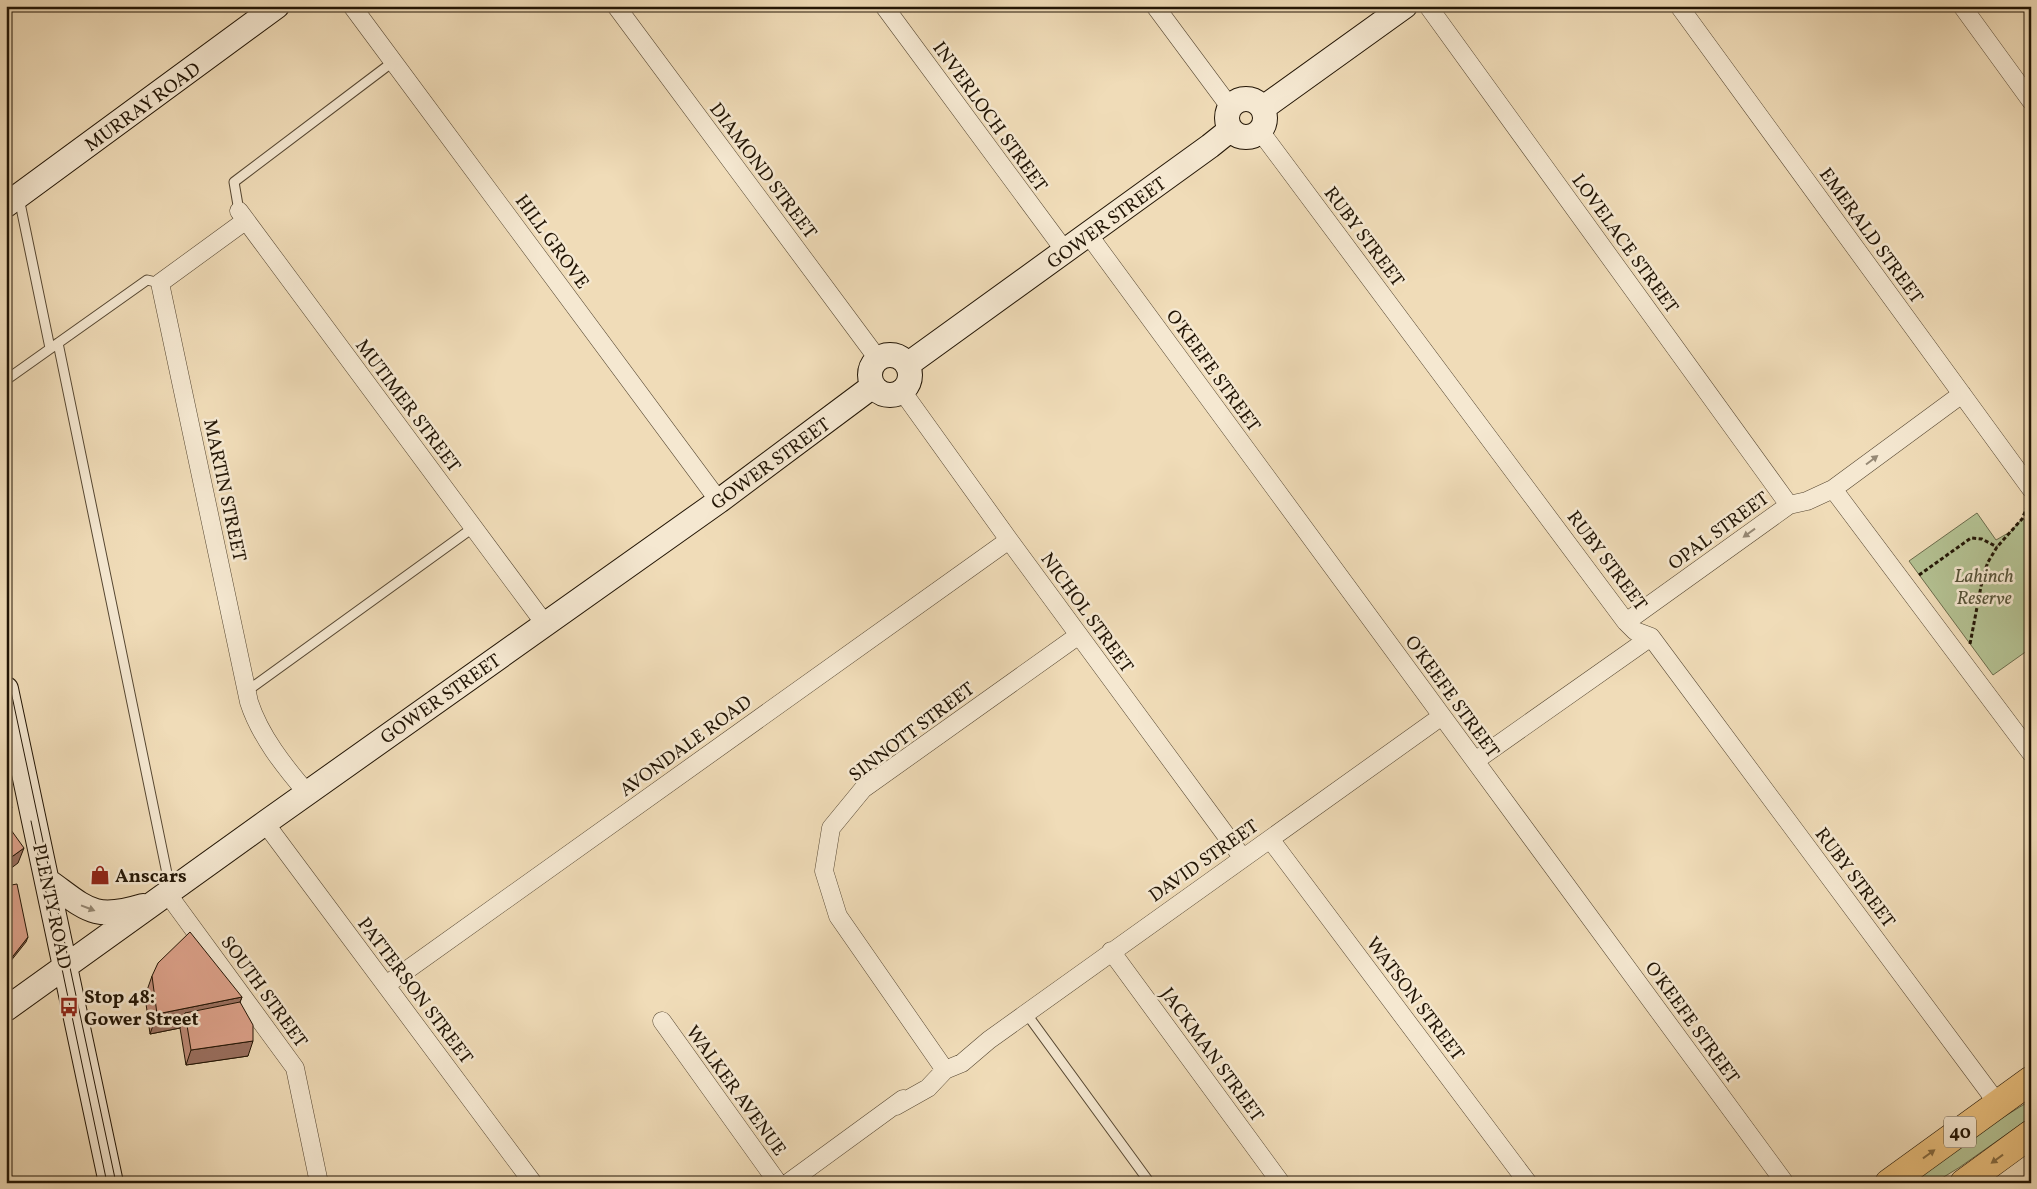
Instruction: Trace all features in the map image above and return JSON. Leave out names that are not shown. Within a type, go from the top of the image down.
[{"type":"highway","name":"40","points":[[1889,1183],[2031,1080]]},
{"type":"highway","name":"40","points":[[1964,1183],[2031,1134]]},
{"type":"street","name":"MURRAY ROAD","points":[[12,200],[277,6]]},
{"type":"street","name":"HILL GROVE","points":[[352,6],[719,501]]},
{"type":"street","name":"DIAMOND STREET","points":[[616,6],[878,359]]},
{"type":"street","name":"INVERLOCH STREET","points":[[884,6],[1064,252]]},
{"type":"street","points":[[1155,6],[1242,137],[1255,135],[1260,131],[1266,120],[1263,108],[1258,102],[1250,99],[1236,102],[1230,118]]},
{"type":"street","points":[[1263,108],[1405,6]]},
{"type":"street","name":"LOVELACE STREET","points":[[1428,6],[1789,505]]},
{"type":"street","name":"EMERALD STREET","points":[[1679,6],[2031,489]]},
{"type":"street","points":[[1962,6],[2031,101]]},
{"type":"street","name":"GOWER STREET","points":[[907,365],[1210,146],[1230,118]]},
{"type":"street","name":"RUBY STREET","points":[[1260,131],[1626,622],[1636,631],[1651,637],[1998,1104]]},
{"type":"street","points":[[160,283],[242,216]]},
{"type":"street","name":"MUTIMER STREET","points":[[242,216],[545,624]]},
{"type":"street","name":"O'KEEFE STREET","points":[[1088,234],[1785,1183]]},
{"type":"street","name":"MARTIN STREET","points":[[160,283],[254,719],[307,793]]},
{"type":"street","points":[[886,356],[895,356],[907,365],[910,378],[908,385],[902,391],[886,395],[880,393],[873,386],[870,373],[878,359],[886,356]]},
{"type":"street","name":"GOWER STREET","points":[[6,1009],[719,501],[873,386]]},
{"type":"street","name":"NICHOL STREET","points":[[902,391],[1242,858]]},
{"type":"street","name":"OPAL STREET","points":[[1626,622],[1789,505],[1833,489],[1962,394]]},
{"type":"street","points":[[1833,489],[2031,753]]},
{"type":"street","name":"AVONDALE ROAD","points":[[386,985],[1009,540]]},
{"type":"street","name":"SINNOTT STREET","points":[[942,1067],[838,916],[824,871],[831,828],[863,789],[1079,635]]},
{"type":"street","points":[[1475,761],[1651,637]]},
{"type":"street","name":"PLENTY ROAD","points":[[6,689],[11,739],[48,882],[111,1183]]},
{"type":"street","name":"DAVID STREET","points":[[788,1183],[896,1106],[928,1088],[942,1067],[962,1063],[988,1040],[1442,716]]},
{"type":"street","name":"PATTERSON STREET","points":[[265,823],[533,1183]]},
{"type":"street","name":"WATSON STREET","points":[[1270,839],[1528,1183]]},
{"type":"street","points":[[48,882],[79,905],[99,912],[125,911],[164,895]]},
{"type":"street","name":"SOUTH STREET","points":[[164,895],[295,1068],[319,1183]]},
{"type":"street","name":"JACKMAN STREET","points":[[1112,951],[1281,1183]]},
{"type":"street","name":"WALKER AVENUE","points":[[662,1021],[778,1183]]},
{"type":"lane","points":[[242,216],[234,182],[394,61]]},
{"type":"lane","points":[[12,200],[54,346],[164,895]]},
{"type":"lane","points":[[6,380],[147,280],[160,283]]},
{"type":"lane","points":[[247,691],[474,527]]},
{"type":"lane","points":[[1026,1013],[1150,1183]]},
{"type":"path","points":[[1970,644],[1983,576],[1997,547],[2022,519],[2031,500]]},
{"type":"path","points":[[1919,575],[1971,538],[1982,539],[1997,547]]},
{"type":"green space","name":"Lahinch Reserve","points":[[1977,513],[1996,540],[2010,532],[2022,519],[2031,522],[2031,648],[1993,675],[1909,561]]},
{"type":"green space","points":[[2031,1100],[2031,1117],[1934,1183],[1914,1183],[1957,1146]]},
{"type":"building","points":[[6,800],[12,807],[6,811]]},
{"type":"building","points":[[6,823],[24,848],[6,861]]},
{"type":"building","points":[[17,884],[28,937],[6,965],[6,886]]},
{"type":"building","points":[[190,932],[242,997],[157,1014],[152,976],[158,963]]},
{"type":"building","points":[[240,1002],[253,1025],[253,1041],[191,1050],[185,1013]]},
{"type":"tram line","points":[[6,668],[116,1183]]},
{"type":"tram line","points":[[31,821],[107,1183]]},
{"type":"place","name":"Anscars","points":[[100,875]]},
{"type":"place","name":"Stop 48: Gower Street","points":[[69,1007]]}]
